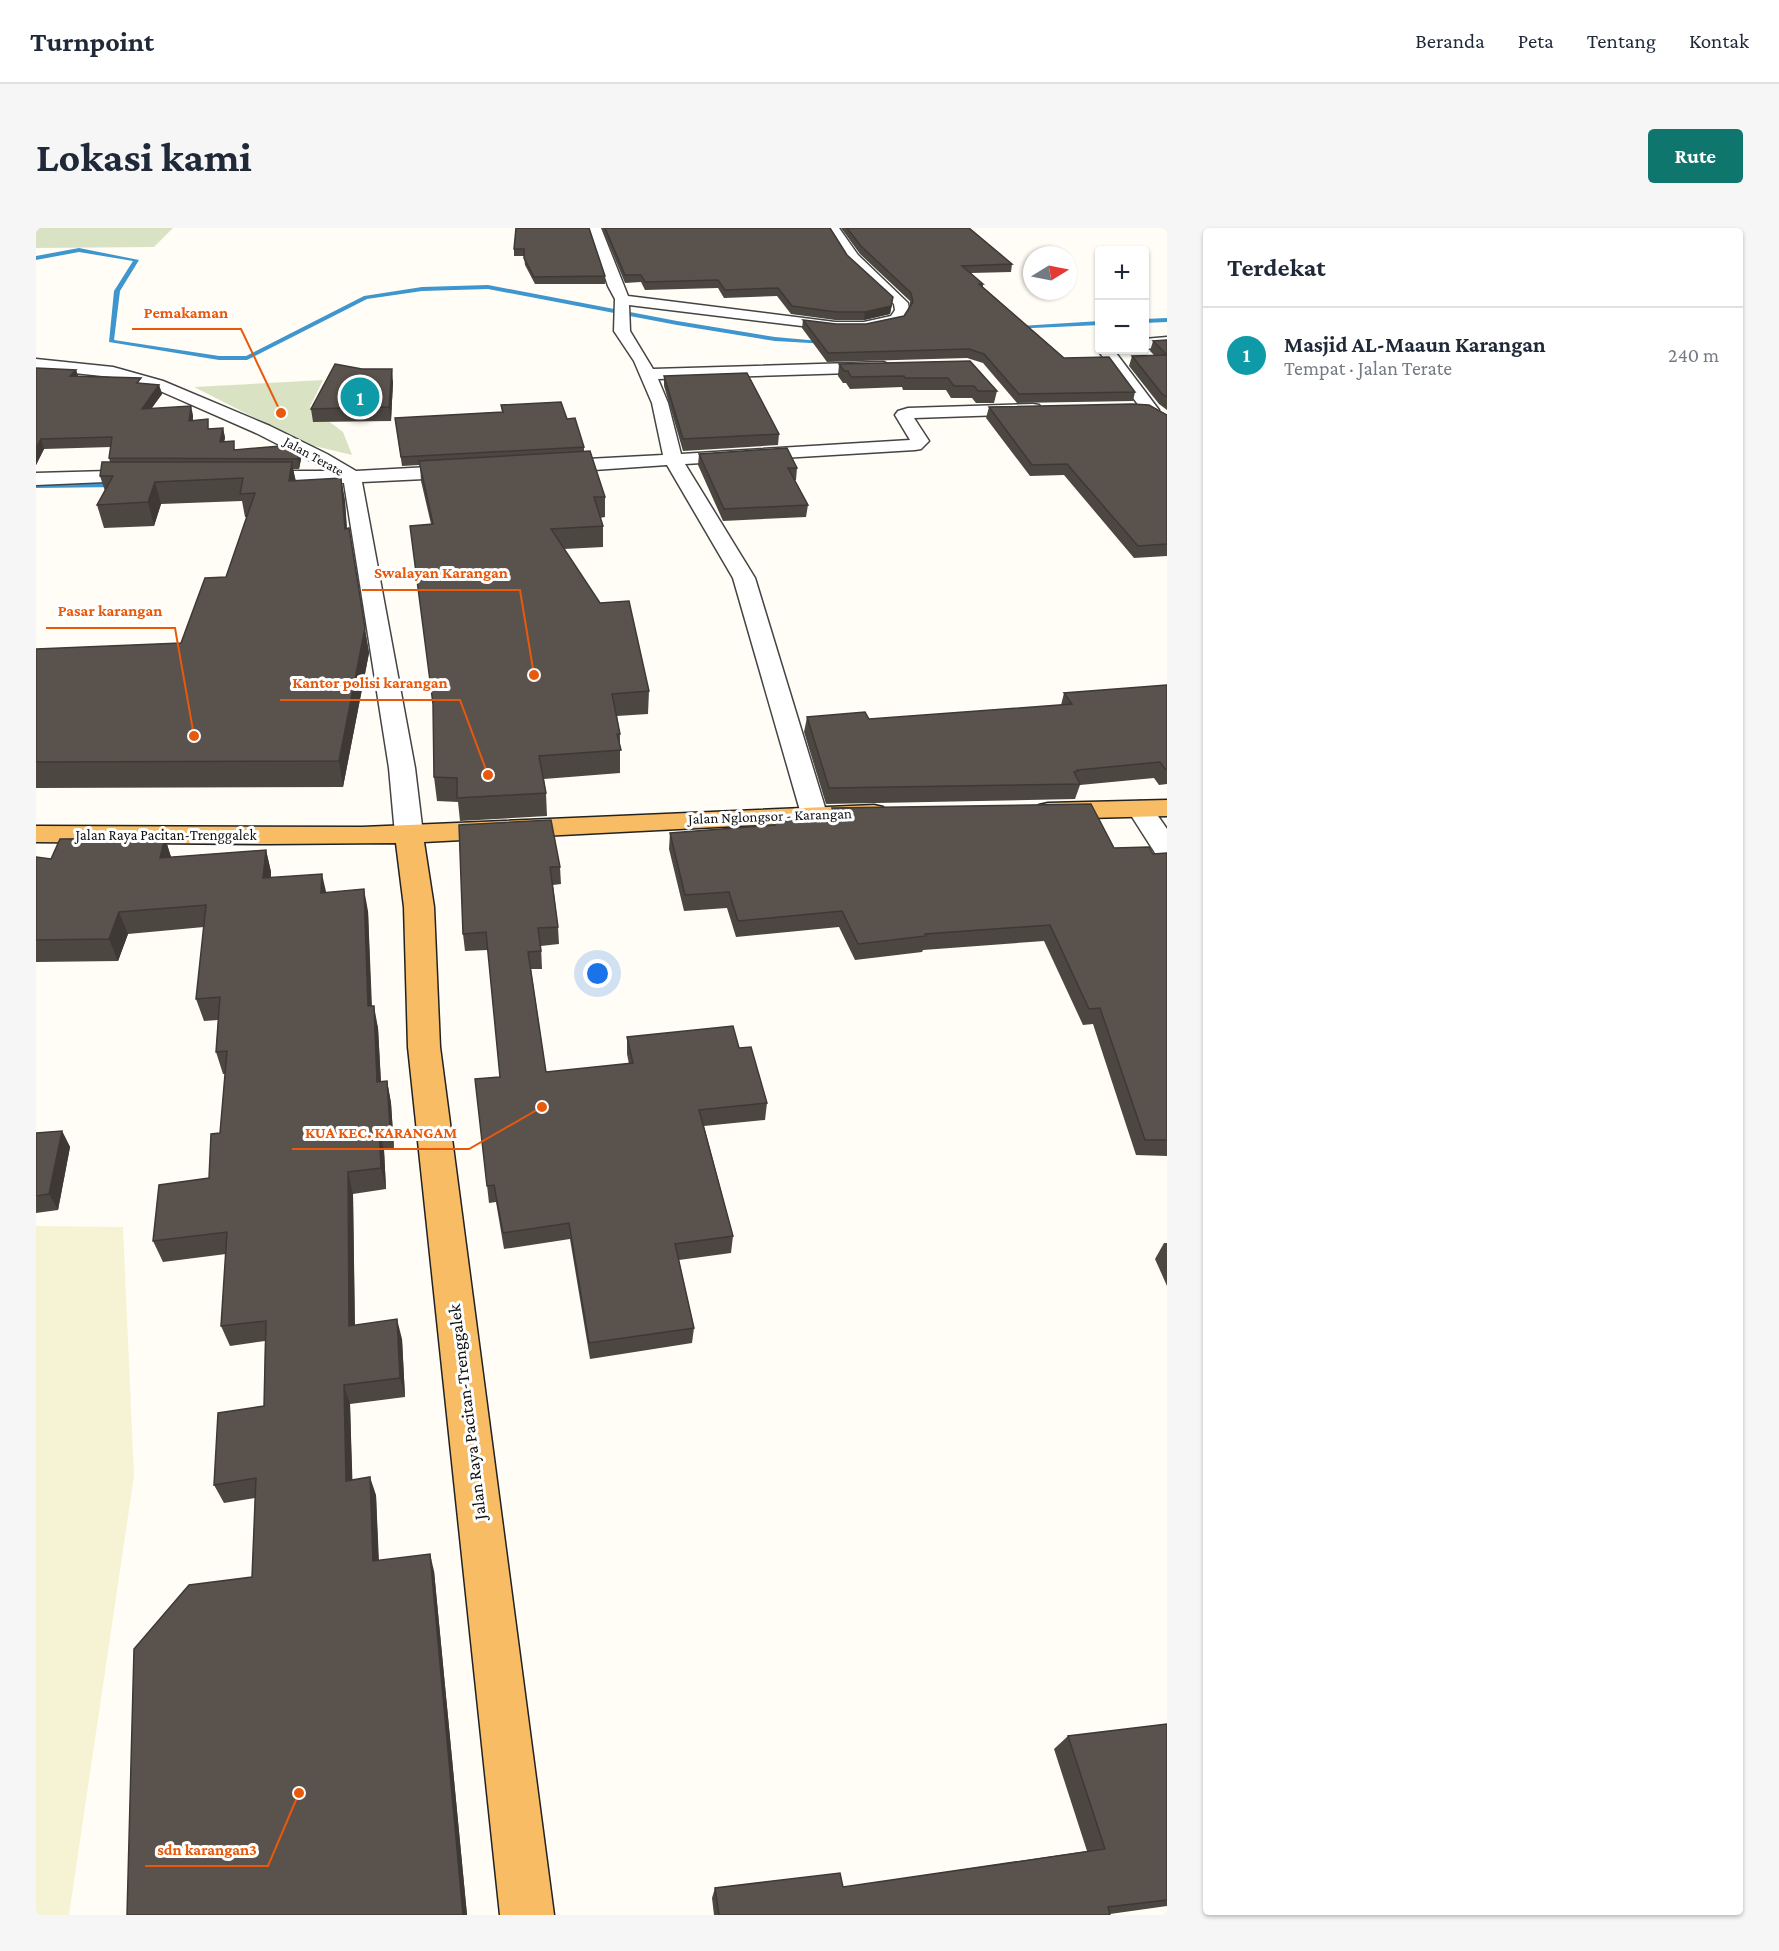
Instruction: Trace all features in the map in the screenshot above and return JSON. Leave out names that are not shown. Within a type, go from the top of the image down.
[{"type":"highway","points":[[1023,811],[1167,808]]},
{"type":"highway","name":"Jalan Nglongsor - Karangan","points":[[297,836],[409,834],[814,814],[895,813]]},
{"type":"highway","name":"Jalan Raya Pacitan-Trenggalek","points":[[36,834],[297,836]]},
{"type":"highway","name":"Jalan Raya Pacitan-Trenggalek","points":[[409,834],[419,907],[424,1047],[527,1915]]},
{"type":"street","points":[[595,228],[621,302],[622,329],[648,374],[660,403],[675,461],[744,578],[814,814]]},
{"type":"street","points":[[621,302],[835,326],[864,326],[897,319],[902,310],[901,303],[853,258],[833,228]]},
{"type":"street","points":[[1149,344],[1167,342]]},
{"type":"street","points":[[1109,354],[1158,415],[1129,408]]},
{"type":"street","name":"Jalan Terate","points":[[36,364],[113,372],[157,384],[264,430],[321,458],[352,477],[402,768],[409,834]]},
{"type":"street","points":[[648,374],[898,367]]},
{"type":"street","points":[[998,392],[1012,410]]},
{"type":"street","points":[[531,468],[915,445],[920,441],[904,415],[908,413],[1047,409]]},
{"type":"street","points":[[234,477],[352,477],[483,470]]},
{"type":"street","points":[[36,479],[163,477]]},
{"type":"street","points":[[1140,809],[1167,850]]},
{"type":"shaded area","points":[[36,1226],[123,1227],[134,1476],[69,1915],[36,1915]]},
{"type":"green space","points":[[36,228],[173,228],[154,247],[36,248]]},
{"type":"green space","points":[[323,380],[310,407],[343,432],[352,455],[306,444],[194,387]]},
{"type":"building","points":[[516,228],[589,228],[605,276],[534,277],[524,258],[524,249],[514,249]]},
{"type":"building","points":[[605,228],[830,228],[847,255],[893,297],[891,306],[865,312],[836,312],[792,306],[778,288],[725,290],[718,280],[645,282],[641,275],[625,275]]},
{"type":"building","points":[[847,228],[969,228],[1012,264],[962,266],[983,284],[979,284],[1064,358],[1109,357],[1135,392],[1019,394],[984,354],[969,349],[828,353],[803,320],[836,324],[866,324],[904,316],[913,302],[911,293],[861,246]]},
{"type":"building","points":[[1167,340],[1167,355],[1153,341]]},
{"type":"building","points":[[1167,355],[1167,397],[1162,394],[1132,356]]},
{"type":"building","points":[[970,361],[997,391],[978,391],[974,386],[954,386],[948,378],[851,377],[848,371],[844,371],[839,364]]},
{"type":"building","points":[[335,364],[362,369],[392,369],[389,407],[311,409]]},
{"type":"building","points":[[36,368],[76,370],[70,376],[141,378],[137,383],[159,385],[142,409],[191,406],[189,421],[208,419],[208,429],[223,428],[220,442],[234,441],[234,450],[292,445],[299,449],[298,459],[109,458],[112,437],[41,439],[36,448]]},
{"type":"building","points":[[747,373],[779,434],[683,439],[664,376]]},
{"type":"building","points":[[561,402],[567,419],[575,418],[584,447],[401,457],[395,418],[503,412],[501,405]]},
{"type":"building","points":[[1149,405],[1167,415],[1167,544],[1138,546],[1067,464],[1032,465],[989,407]]},
{"type":"building","points":[[787,448],[797,468],[788,468],[808,505],[724,509],[699,454]]},
{"type":"building","points":[[590,451],[605,497],[594,497],[603,526],[551,529],[600,603],[629,601],[649,691],[612,694],[621,750],[539,756],[546,793],[457,798],[457,778],[434,777],[433,704],[410,526],[433,524],[419,461]]},
{"type":"building","points":[[102,462],[292,462],[289,481],[341,478],[345,529],[349,528],[365,628],[339,761],[36,762],[36,649],[181,643],[205,578],[226,577],[255,493],[240,494],[243,478],[155,482],[148,502],[97,505],[113,476],[100,476]]},
{"type":"building","points":[[1167,685],[1167,769],[1160,762],[1077,770],[1074,772],[1080,784],[829,788],[807,717],[865,712],[869,719],[1072,704],[1064,693]]},
{"type":"building","points":[[1091,804],[1114,848],[1149,847],[1153,854],[1167,853],[1167,1140],[1145,1140],[1100,1008],[1089,1009],[1050,925],[925,934],[926,936],[858,944],[842,911],[738,921],[729,892],[685,895],[670,833],[775,825],[774,821],[811,818],[810,815],[834,813],[832,808]]},
{"type":"building","points":[[551,820],[560,867],[550,867],[558,927],[538,928],[541,951],[528,952],[546,1072],[633,1063],[627,1037],[733,1026],[739,1048],[751,1047],[767,1103],[699,1110],[733,1236],[675,1244],[694,1328],[589,1343],[569,1223],[503,1233],[494,1185],[487,1186],[475,1079],[500,1077],[486,932],[463,934],[459,825]]},
{"type":"building","points":[[165,838],[160,858],[266,850],[263,878],[322,874],[321,893],[364,889],[368,1006],[374,1006],[377,1082],[387,1081],[390,1127],[379,1128],[381,1168],[348,1172],[349,1326],[397,1319],[400,1378],[344,1385],[346,1481],[370,1477],[373,1561],[430,1554],[463,1915],[127,1915],[134,1649],[189,1585],[252,1577],[256,1478],[214,1485],[218,1413],[264,1406],[266,1321],[221,1326],[227,1232],[153,1241],[159,1185],[209,1178],[211,1134],[220,1133],[227,1051],[216,1052],[220,997],[196,999],[206,905],[119,912],[109,939],[36,940],[36,857],[51,859],[60,839]]},
{"type":"building","points":[[62,1131],[49,1194],[36,1196],[36,1133]]},
{"type":"building","points":[[1167,1724],[1167,1900],[1108,1907],[1110,1915],[719,1915],[715,1888],[840,1873],[843,1887],[1105,1849],[1068,1736]]},
{"type":"waterway","points":[[36,258],[79,250],[136,260],[117,291],[111,341],[219,358],[247,358],[366,297],[422,289],[488,287],[775,339],[828,342]]},
{"type":"waterway","points":[[1149,321],[1167,320]]},
{"type":"waterway","points":[[1009,327],[1095,323]]},
{"type":"waterway","points":[[36,486],[121,485]]},
{"type":"place","name":"Masjid AL-Maaun Karangan","points":[[360,397]]},
{"type":"place","name":"Pemakaman","points":[[281,413]]},
{"type":"place","name":"Swalayan Karangan","points":[[534,675]]},
{"type":"place","name":"Pasar karangan","points":[[194,736]]},
{"type":"place","name":"Kantor polisi karangan","points":[[488,775]]},
{"type":"place","name":"KUA KEC. KARANGAM","points":[[542,1107]]},
{"type":"place","name":"sdn karangan3","points":[[299,1793]]}]
